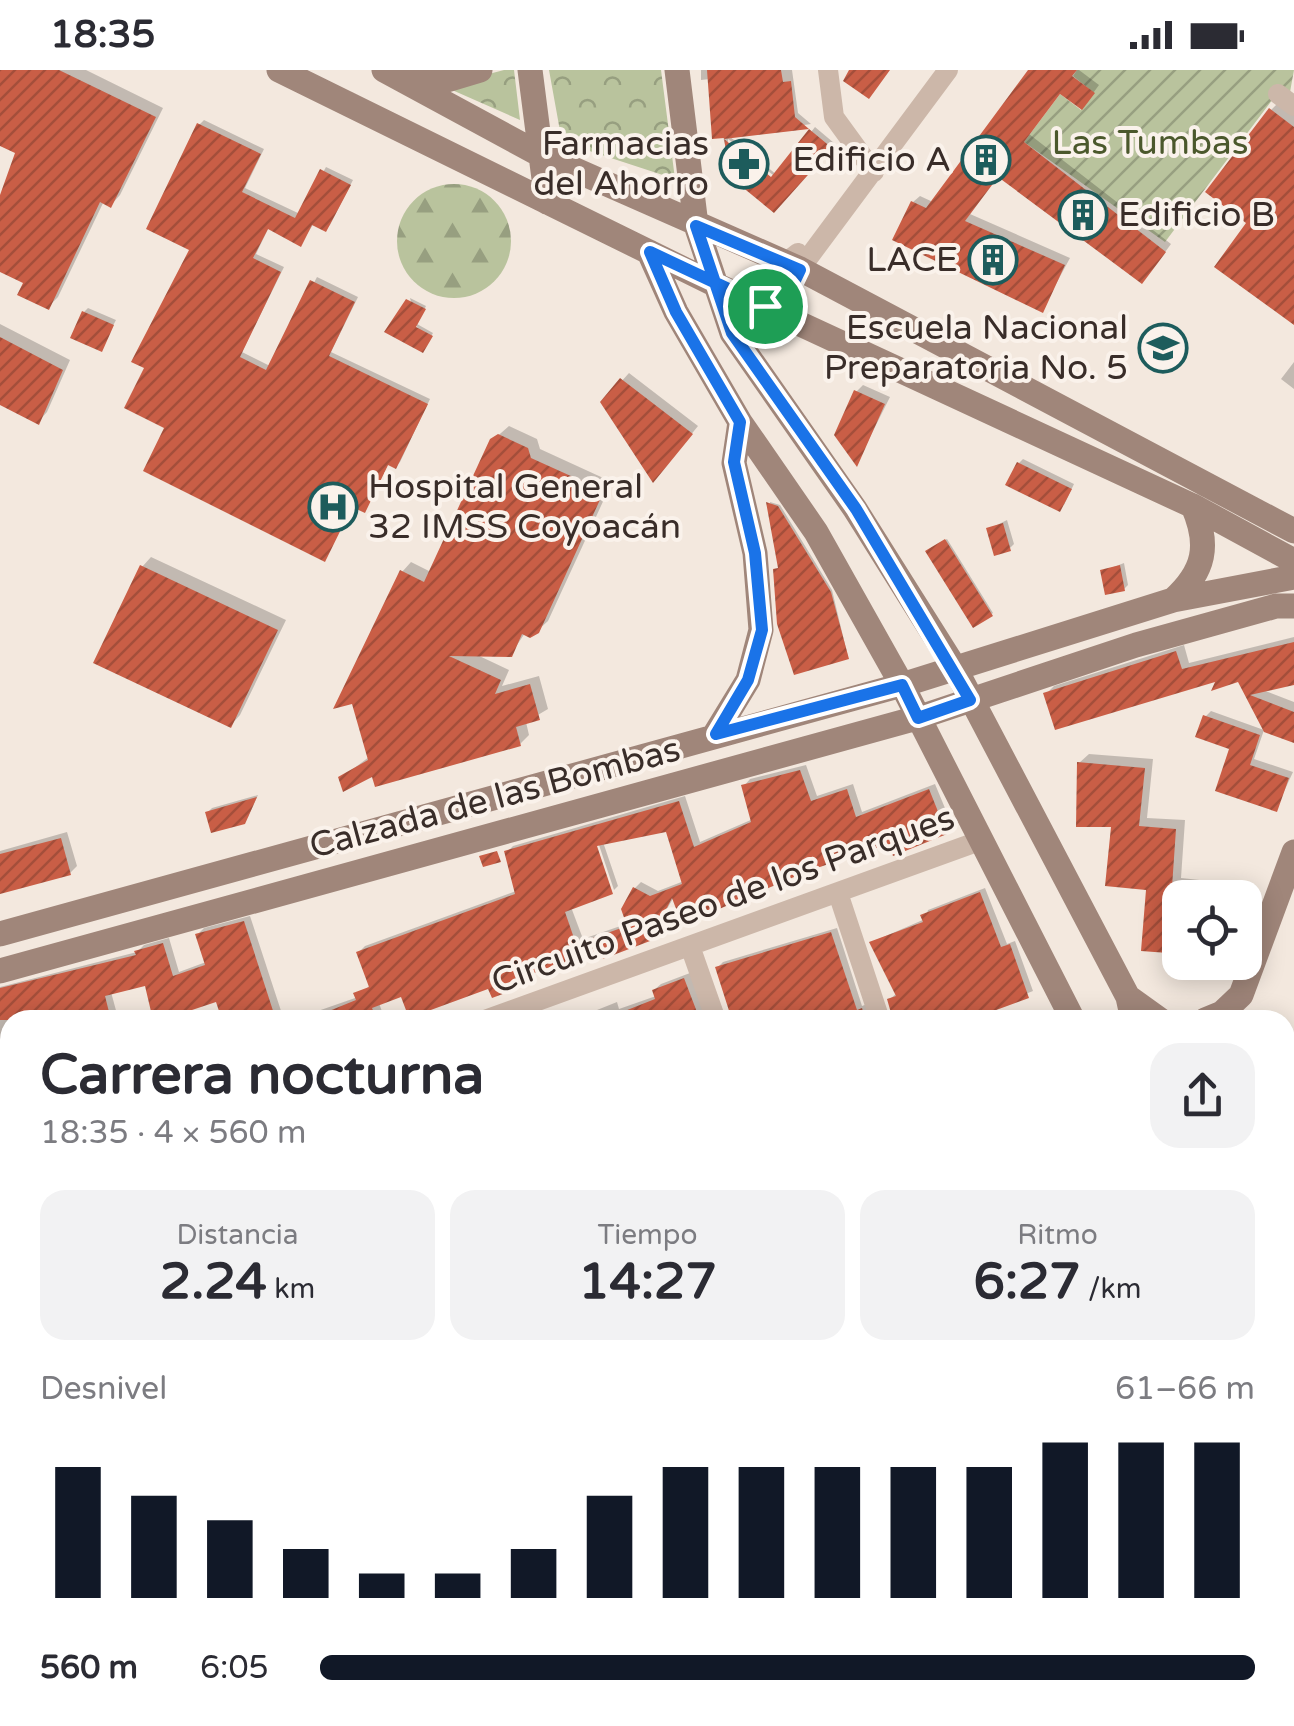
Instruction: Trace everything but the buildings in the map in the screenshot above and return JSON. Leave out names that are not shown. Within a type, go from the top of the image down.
[{"type":"main road","points":[[279,70],[712,283],[1192,506],[1294,561]]},
{"type":"main road","points":[[394,75],[440,82],[480,70]]},
{"type":"main road","points":[[530,70],[548,202]]},
{"type":"main road","points":[[677,70],[696,226],[712,283],[732,333],[856,509],[954,668],[1131,1009]]},
{"type":"main road","points":[[394,75],[539,154],[792,266],[1204,479],[1294,531]]},
{"type":"main road","points":[[650,252],[676,312],[740,422],[816,532],[902,685],[1069,1010]]},
{"type":"main road","points":[[716,734],[748,680],[762,630],[755,553],[734,462],[740,422]]},
{"type":"main road","points":[[1173,600],[1193,582],[1204,557],[1204,530],[1192,506]]},
{"type":"main road","name":"Calzada de las Bombas","points":[[0,934],[902,685],[1173,600],[1294,577]]},
{"type":"main road","name":"Calzada de las Bombas","points":[[0,971],[918,718],[1136,645],[1276,606],[1294,606]]},
{"type":"main road","points":[[1239,1007],[1294,852]]},
{"type":"street","points":[[828,70],[834,118],[874,172]]},
{"type":"street","points":[[772,309],[792,266],[831,228],[948,70]]},
{"type":"street","name":"Circuito Paseo de los Parques","points":[[544,1010],[690,946],[982,840]]},
{"type":"street","points":[[838,892],[877,1010]]},
{"type":"street","points":[[690,946],[712,1010]]},
{"type":"green space","points":[[514,70],[520,120],[443,86]]},
{"type":"green space","points":[[549,70],[661,70],[675,179],[562,142]]},
{"type":"green space","name":"Las Tumbas","points":[[1077,70],[1294,70],[1290,92],[1282,87],[1165,242],[1024,142],[1060,94],[1081,110],[1094,93],[1073,76]]},
{"type":"green space","points":[[454,184],[476,189],[494,201],[506,219],[511,241],[506,263],[494,281],[476,293],[454,298],[432,293],[414,281],[402,263],[397,241],[402,219],[414,201],[432,189]]},
{"type":"place","name":"Edificio A","points":[[986,160]]},
{"type":"place","name":"Farmacias del Ahorro","points":[[744,164]]},
{"type":"place","name":"Edificio B","points":[[1083,215]]},
{"type":"place","name":"LACE","points":[[993,260]]},
{"type":"place","name":"Escuela Nacional Preparatoria No. 5","points":[[1163,348]]},
{"type":"place","name":"Hospital General 32 IMSS Coyoacán","points":[[333,507]]},
{"type":"route","points":[[765,306],[712,283],[650,252],[676,312],[740,422],[734,462],[755,553],[762,630],[748,680],[716,734],[902,685],[918,718],[970,700],[856,509],[732,333],[712,283],[696,226],[800,270],[780,312],[765,306]]}]
